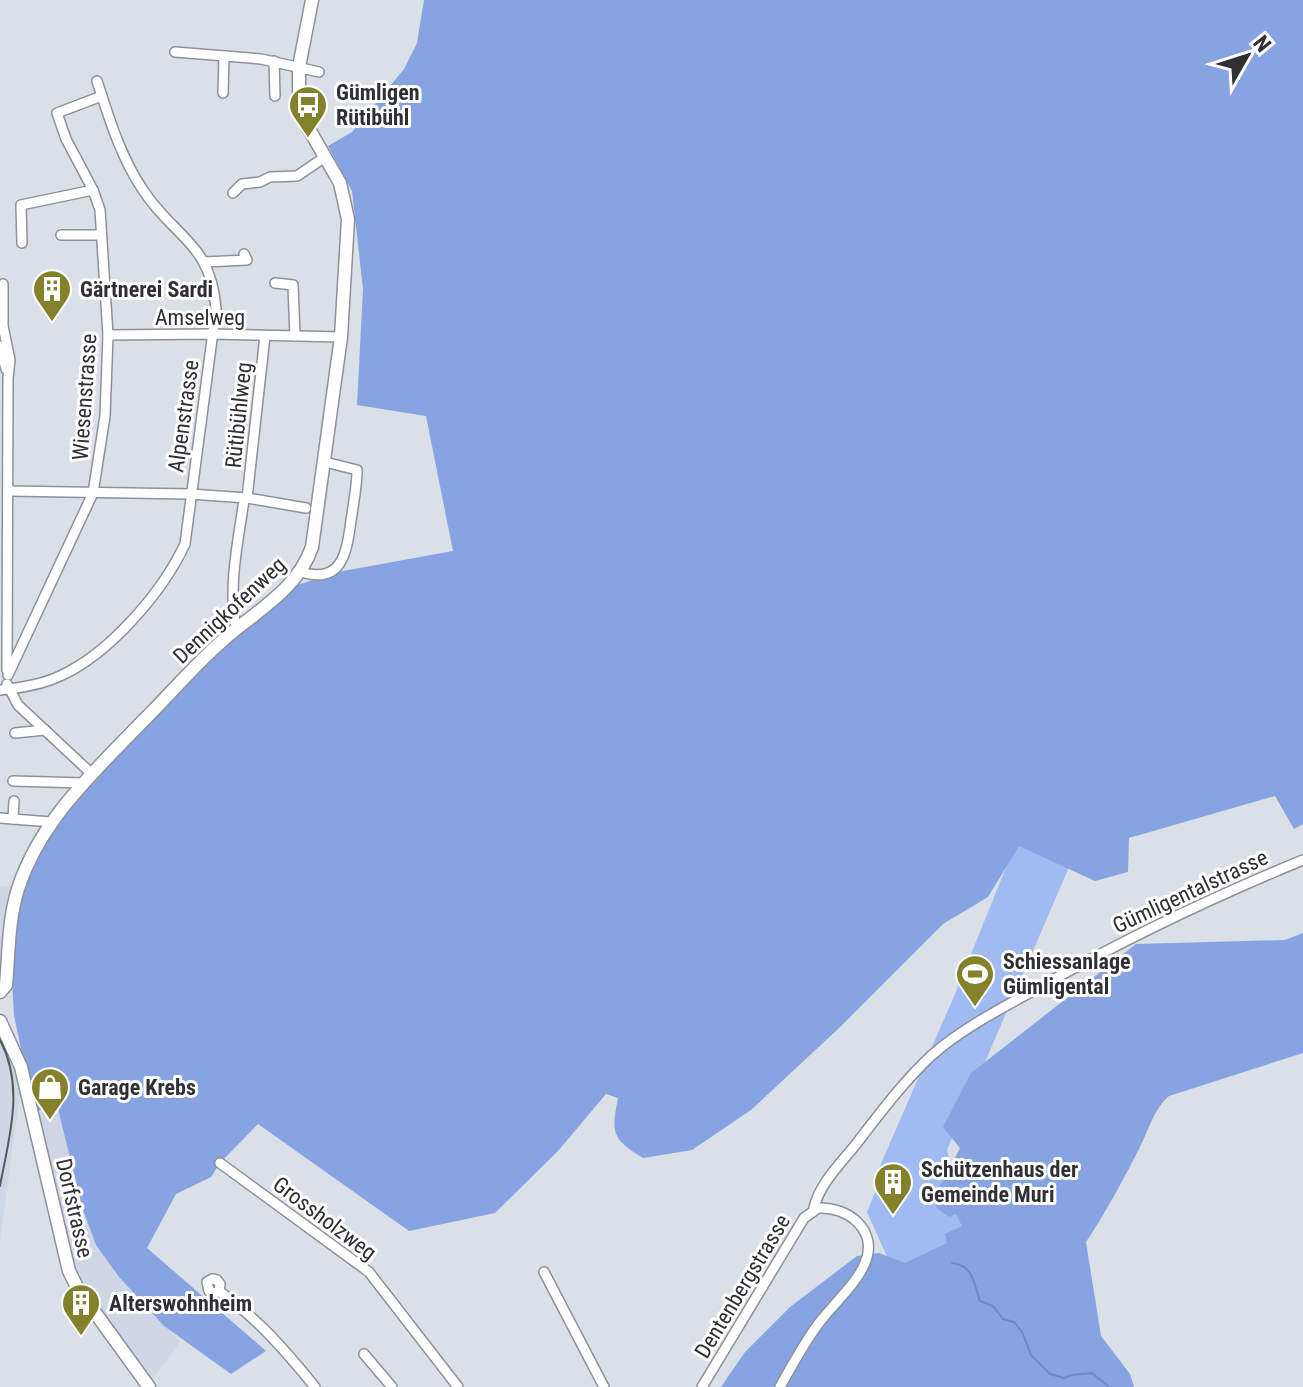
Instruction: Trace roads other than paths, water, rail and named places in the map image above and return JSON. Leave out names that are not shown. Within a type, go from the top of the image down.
[{"type":"street","name":"Dennigkofenweg","points":[[0,992],[6,985],[9,929],[19,886],[51,822],[88,778],[236,628],[287,588],[301,572],[314,539],[341,337],[348,213],[340,183],[302,113],[298,92],[299,67],[312,0]]},
{"type":"street","points":[[175,52],[274,61],[319,72]]},
{"type":"street","points":[[223,93],[224,56]]},
{"type":"street","points":[[274,61],[275,96]]},
{"type":"street","name":"Alpenstrasse","points":[[4,689],[58,677],[77,667],[108,642],[146,603],[175,565],[185,544],[216,309],[214,291],[197,248],[143,191],[126,160],[97,81]]},
{"type":"street","name":"Wiesenstrasse","points":[[5,668],[93,493],[105,416],[108,335],[100,210],[57,113],[102,96]]},
{"type":"street","points":[[233,193],[242,184],[260,182],[270,177],[297,176],[325,157]]},
{"type":"street","points":[[22,243],[21,205],[93,190]]},
{"type":"street","points":[[61,235],[101,235]]},
{"type":"street","points":[[205,262],[247,260],[244,254]]},
{"type":"street","points":[[275,283],[293,285],[295,336]]},
{"type":"street","points":[[3,284],[3,326],[10,360],[4,689],[88,778]]},
{"type":"street","name":"Amselweg","points":[[108,335],[341,337]]},
{"type":"street","name":"Rütibühlweg","points":[[236,628],[233,614],[234,570],[246,499],[265,336]]},
{"type":"street","points":[[0,346],[8,378]]},
{"type":"street","points":[[301,572],[325,575],[337,567],[346,553],[357,470],[325,462]]},
{"type":"street","points":[[9,491],[190,494],[306,508]]},
{"type":"street","points":[[15,733],[45,730]]},
{"type":"street","points":[[13,781],[88,778]]},
{"type":"street","points":[[13,819],[14,801]]},
{"type":"street","points":[[0,818],[51,822]]},
{"type":"street","name":"Gümligentalstrasse","points":[[814,1208],[821,1189],[909,1079],[946,1045],[974,1025],[1088,960],[1217,895],[1303,860]]},
{"type":"street","name":"Dorfstrasse","points":[[0,1021],[21,1067],[69,1271],[78,1289],[149,1387]]},
{"type":"street","name":"Grossholzweg","points":[[220,1163],[369,1272],[458,1387]]},
{"type":"street","name":"Dentenbergstrasse","points":[[702,1387],[794,1233],[814,1208],[838,1209],[856,1219],[865,1234],[867,1259],[811,1334],[780,1387]]},
{"type":"street","points":[[544,1272],[604,1387]]},
{"type":"street","points":[[219,1291],[267,1329],[315,1387]]},
{"type":"street","points":[[364,1354],[392,1387]]},
{"type":"waterway","points":[[952,1263],[969,1272],[980,1301],[993,1306],[1003,1319],[1014,1322],[1022,1332],[1031,1355],[1050,1374],[1064,1378],[1092,1373],[1109,1387]]},
{"type":"tram line","points":[[0,1040],[8,1058],[13,1094],[11,1131],[0,1186]]},
{"type":"place","name":"Gümligen Rütibühl","points":[[308,139]]},
{"type":"place","name":"Gärtnerei Sardi","points":[[52,323]]},
{"type":"place","name":"Schiessanlage Gümligental","points":[[975,1008]]},
{"type":"place","name":"Garage Krebs","points":[[50,1121]]},
{"type":"place","name":"Schützenhaus der Gemeinde Muri","points":[[893,1216]]},
{"type":"place","name":"Alterswohnheim","points":[[81,1337]]}]
